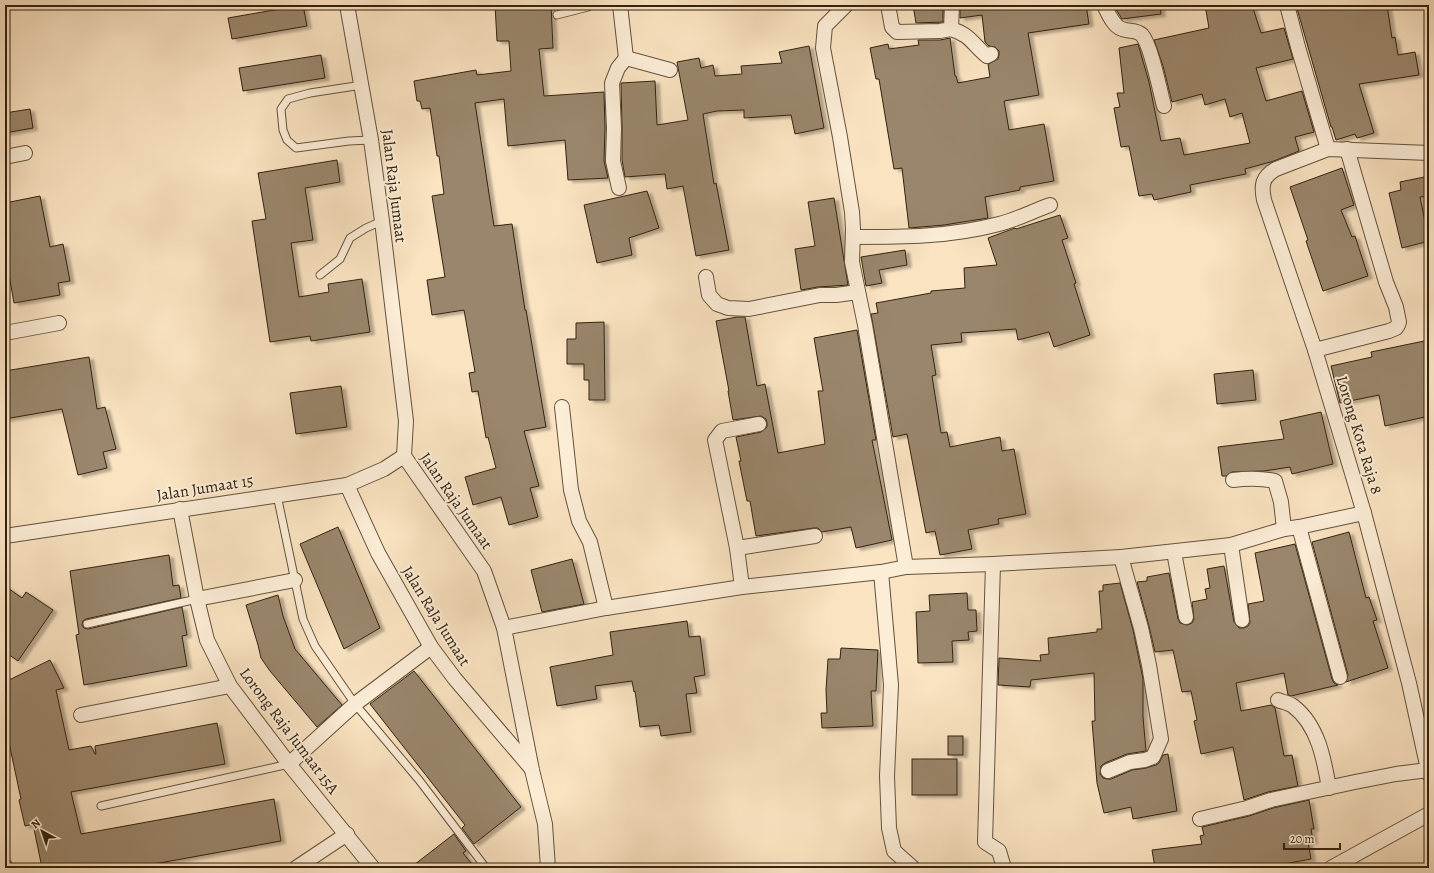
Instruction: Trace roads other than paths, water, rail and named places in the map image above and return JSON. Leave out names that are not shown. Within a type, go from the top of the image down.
[{"type":"street","name":"Jalan Raja Jumaat","points":[[347,5],[372,140],[406,421],[404,456],[484,571],[504,628],[532,770],[545,824],[548,868]]},
{"type":"street","points":[[620,5],[626,58],[618,68],[612,83],[614,128],[613,161],[620,188]]},
{"type":"street","points":[[846,5],[825,26],[823,48],[840,137],[852,212],[852,262],[865,325],[906,566]]},
{"type":"street","points":[[888,5],[892,27],[897,32],[940,31],[951,29],[960,31],[969,37],[987,56],[991,54]]},
{"type":"street","points":[[951,29],[952,5]]},
{"type":"street","points":[[1104,5],[1115,24],[1122,29],[1134,30],[1142,35],[1148,45],[1164,106]]},
{"type":"street","points":[[1287,5],[1328,149]]},
{"type":"street","points":[[626,58],[670,70]]},
{"type":"street","name":"Lorong Kota Raja 8","points":[[1429,153],[1419,154],[1328,149],[1269,173],[1264,180],[1262,190],[1264,200],[1315,350],[1364,512],[1410,683],[1429,772]]},
{"type":"street","points":[[1315,350],[1389,331],[1396,328],[1399,322],[1396,307],[1386,282],[1347,149]]},
{"type":"street","points":[[5,157],[25,154]]},
{"type":"street","points":[[853,237],[919,237],[961,232],[1000,224],[1050,205]]},
{"type":"street","points":[[706,276],[709,295],[717,304],[728,308],[749,309],[820,295],[836,295],[858,292]]},
{"type":"street","points":[[5,333],[59,323]]},
{"type":"street","points":[[562,407],[571,490],[579,521],[590,542],[603,606]]},
{"type":"street","points":[[739,568],[715,440],[722,431],[759,424]]},
{"type":"street","name":"Jalan Jumaat 15","points":[[5,536],[347,485],[384,469],[404,456]]},
{"type":"street","points":[[1233,480],[1264,478],[1275,481],[1281,502],[1284,529]]},
{"type":"street","name":"Jalan RaJa Jumaat","points":[[347,485],[378,552],[431,647],[455,679],[532,770]]},
{"type":"street","name":"Lorong Raja Jumaat 15A","points":[[180,509],[197,599],[207,640],[230,686],[289,764],[373,868]]},
{"type":"street","points":[[739,568],[881,572],[906,566],[993,564],[1121,557],[1231,545],[1284,529],[1364,512]]},
{"type":"street","points":[[1299,527],[1340,678]]},
{"type":"street","points":[[504,628],[576,615],[739,568],[815,536]]},
{"type":"street","points":[[1231,545],[1242,620]]},
{"type":"street","points":[[1174,552],[1186,617]]},
{"type":"street","points":[[1108,771],[1130,762],[1146,760],[1153,757],[1161,739],[1150,665],[1121,557]]},
{"type":"street","points":[[993,564],[984,842],[999,851],[1004,868]]},
{"type":"street","points":[[881,572],[891,685],[887,776],[889,828],[894,851],[908,867]]},
{"type":"street","points":[[197,599],[295,580]]},
{"type":"street","points":[[289,764],[355,704],[431,647]]},
{"type":"street","points":[[82,715],[230,686]]},
{"type":"street","points":[[1278,700],[1292,706],[1304,717],[1312,729],[1323,756],[1329,788]]},
{"type":"street","points":[[1200,819],[1247,808],[1271,800],[1396,774],[1429,772]]},
{"type":"street","points":[[1331,868],[1429,814]]},
{"type":"street","points":[[296,868],[347,834]]},
{"type":"lane","points":[[557,15],[588,7],[590,5]]},
{"type":"lane","points":[[362,85],[310,93],[288,99],[281,109],[283,130],[286,140],[296,148],[349,140],[372,140]]},
{"type":"lane","points":[[320,275],[340,259],[350,238],[382,221]]},
{"type":"lane","points":[[277,495],[304,619],[315,646],[355,704],[418,780],[486,868]]},
{"type":"lane","points":[[87,624],[197,599]]},
{"type":"lane","points":[[101,806],[289,764]]}]
